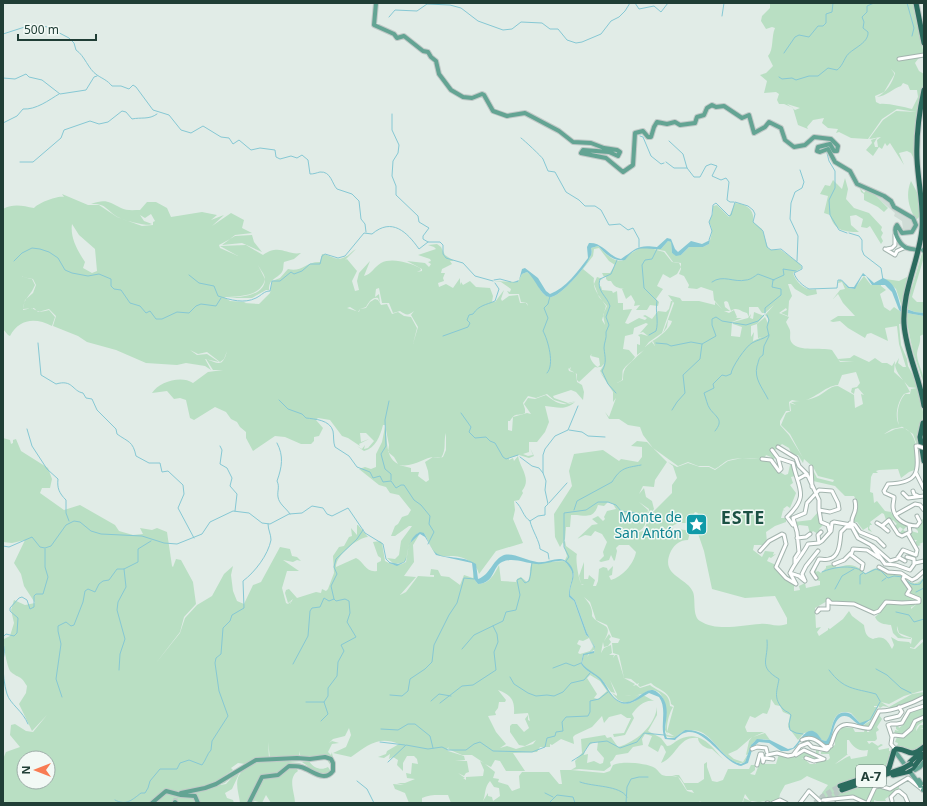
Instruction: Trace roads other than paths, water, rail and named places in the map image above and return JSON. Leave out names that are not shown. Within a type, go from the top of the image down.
[{"type":"highway","points":[[917,3],[924,29]]},
{"type":"highway","points":[[917,3],[924,43]]},
{"type":"highway","points":[[924,90],[919,113],[917,143],[923,214],[922,230],[904,304],[908,352],[920,385],[924,406]]},
{"type":"highway","points":[[924,105],[920,141],[924,190]]},
{"type":"highway","points":[[909,286],[924,236]]},
{"type":"highway","points":[[905,323],[910,348],[924,390]]},
{"type":"highway","points":[[923,424],[920,437],[924,461]]},
{"type":"highway","points":[[878,776],[889,768],[896,750],[910,754],[919,752],[924,747]]},
{"type":"highway","name":"A-7","points":[[910,769],[924,747]]},
{"type":"highway","name":"A-7","points":[[841,788],[878,776],[910,769],[924,752]]},
{"type":"main road","points":[[376,3],[374,25],[394,34],[398,38],[404,36],[423,51],[428,52],[430,57],[436,61],[439,74],[451,90],[463,97],[472,98],[482,94],[493,110],[507,116],[526,113],[559,131],[574,142],[591,143],[604,148],[617,150],[620,152],[618,156],[607,151],[586,150],[581,152],[583,155],[606,158],[623,172],[633,165],[635,133],[643,131],[648,137],[651,137],[654,127],[658,122],[664,124],[675,122],[682,125],[695,123],[697,118],[704,115],[706,108],[712,105],[716,107],[724,106],[742,118],[749,115],[754,133],[766,128],[769,122],[772,122],[781,128],[785,140],[794,147],[804,145],[812,138],[831,139],[838,146],[837,151],[834,151],[832,146],[828,144],[817,147],[817,151],[828,149],[830,156],[837,164],[845,166],[850,170],[857,184],[884,196],[891,201],[894,207],[911,216],[915,220],[916,227],[912,232],[902,233],[897,225],[895,227],[895,232],[898,239],[906,248],[917,250]]},
{"type":"main road","points":[[896,750],[916,777],[921,787]]},
{"type":"main road","points":[[182,793],[204,789],[216,784],[256,760],[297,758],[310,760],[323,757],[328,758],[333,763],[334,768],[330,775],[325,776],[302,767],[286,767],[278,775],[262,777],[249,803]]},
{"type":"main road","points":[[910,769],[920,767],[924,762]]},
{"type":"main road","points":[[910,769],[921,787]]},
{"type":"main road","points":[[152,803],[166,791],[181,795],[195,796],[198,803]]},
{"type":"street","points":[[899,59],[908,59],[923,55]]},
{"type":"street","points":[[895,232],[895,245],[892,248],[885,249],[895,255],[897,251],[906,248]]},
{"type":"street","points":[[917,516],[920,522],[919,525],[909,525],[899,520],[893,507],[894,496],[885,493],[884,489],[888,484],[908,480],[916,473],[918,467],[917,446],[924,448]]},
{"type":"street","points":[[778,447],[796,458],[799,466],[808,476],[819,500],[821,522],[826,524],[830,532]]},
{"type":"street","points":[[762,459],[771,460],[779,471],[781,468],[778,463],[778,458],[772,450]]},
{"type":"street","points":[[778,458],[792,462],[802,490],[795,510],[787,517],[795,526]]},
{"type":"street","points":[[811,467],[812,487]]},
{"type":"street","points":[[916,473],[924,489]]},
{"type":"street","points":[[798,479],[806,475],[808,476]]},
{"type":"street","points":[[795,563],[795,558],[799,552],[798,538],[792,518],[805,513],[806,503],[820,489],[832,491],[839,508],[834,511],[819,510]]},
{"type":"street","points":[[913,491],[914,494],[918,496]]},
{"type":"street","points":[[903,493],[908,498],[924,496]]},
{"type":"street","points":[[855,501],[856,511],[852,518],[852,525],[858,538],[871,545],[890,561],[895,560],[903,550],[915,554],[917,552],[908,534]]},
{"type":"street","points":[[897,514],[915,504],[918,504],[924,510]]},
{"type":"street","points":[[882,526],[888,520],[899,535],[908,534]]},
{"type":"street","points":[[790,573],[795,563],[810,544],[819,543],[830,532],[832,522],[852,525],[860,532],[872,536],[884,546]]},
{"type":"street","points":[[876,523],[888,531]]},
{"type":"street","points":[[816,578],[812,572],[819,559],[830,559],[836,556],[841,541],[841,532],[846,527],[852,525]]},
{"type":"street","points":[[908,534],[911,529],[909,525]]},
{"type":"street","points":[[819,543],[818,534],[821,532]]},
{"type":"street","points":[[760,551],[769,541],[782,534],[784,535],[786,544],[776,567],[786,578],[796,584],[790,573]]},
{"type":"street","points":[[798,538],[807,537],[810,534]]},
{"type":"street","points":[[871,545],[885,564],[896,565],[910,570],[914,564],[924,561]]},
{"type":"street","points":[[834,564],[844,560],[856,548],[864,549],[880,558]]},
{"type":"street","points":[[790,573],[799,576],[805,582],[802,574],[806,566],[818,551]]},
{"type":"street","points":[[851,553],[853,558],[863,564],[862,569]]},
{"type":"street","points":[[898,557],[905,561]]},
{"type":"street","points":[[907,557],[914,559],[914,564]]},
{"type":"street","points":[[879,567],[888,572],[899,572],[907,577],[915,579],[924,571]]},
{"type":"street","points":[[818,612],[828,609],[828,600],[832,603],[854,604],[874,613],[879,611],[886,602],[919,602],[919,599],[907,594],[910,589],[903,579],[904,576],[907,577]]},
{"type":"street","points":[[788,756],[796,754],[800,746],[808,743],[812,747],[826,750],[833,744],[835,733],[840,726],[847,724],[870,728],[879,711],[890,711],[914,703],[924,697]]},
{"type":"street","points":[[896,750],[891,744],[892,737],[888,725],[902,723],[909,711],[924,706]]},
{"type":"street","points":[[886,719],[896,717],[901,714],[899,707]]},
{"type":"street","points":[[896,717],[897,724]]},
{"type":"street","points":[[892,737],[894,735],[903,736],[912,727],[915,721],[924,717]]},
{"type":"street","points":[[802,740],[805,738],[817,740],[825,747],[831,746]]},
{"type":"street","points":[[812,747],[817,740]]},
{"type":"street","points":[[752,749],[757,747],[766,748],[767,753],[764,759]]},
{"type":"street","points":[[763,750],[766,750],[767,753],[794,756],[804,750],[824,759],[814,761],[806,758]]},
{"type":"street","points":[[757,765],[760,754],[762,754],[763,762],[764,759],[773,759]]},
{"type":"street","points":[[823,802],[853,797],[867,802],[873,789],[877,786],[890,789],[908,778],[921,787]]},
{"type":"street","points":[[801,803],[809,791],[823,802],[834,803]]},
{"type":"street","points":[[892,802],[891,798],[899,791],[905,796],[908,803]]},
{"type":"street","points":[[773,803],[780,800],[786,803]]},
{"type":"water","points":[[667,238],[671,239],[675,249],[678,252],[691,241],[702,244],[710,240],[709,244],[703,247],[689,247],[681,255],[676,256],[672,253],[671,242],[668,241],[661,249],[638,249],[625,260],[617,260],[613,258],[606,254],[598,246],[591,248],[591,255],[584,267],[572,282],[553,297],[543,294],[533,278],[527,272],[522,274],[519,280],[522,269],[525,268],[538,278],[546,291],[550,294],[556,291],[571,279],[588,258],[587,247],[589,243],[594,243],[602,247],[613,256],[621,259],[637,248],[645,246],[657,247]]},
{"type":"water","points":[[863,273],[874,283],[883,278],[887,280],[893,286],[901,307],[915,312],[924,313],[924,316],[901,312],[892,292],[885,285],[872,285],[866,276],[862,276],[855,289],[848,288],[841,280],[849,287],[854,287]]},
{"type":"water","points":[[420,532],[424,533],[434,551],[439,555],[465,559],[476,564],[478,579],[488,571],[499,558],[506,555],[514,555],[537,562],[559,559],[567,562],[571,566],[574,574],[570,595],[575,600],[590,638],[586,635],[574,601],[569,597],[572,574],[569,566],[564,561],[539,564],[515,560],[502,562],[496,567],[488,581],[478,584],[474,579],[472,563],[436,555],[425,537],[420,534],[410,543]]},
{"type":"water","points":[[407,555],[405,562],[397,566],[389,563],[398,564],[404,562]]},
{"type":"water","points":[[594,651],[594,653],[584,655],[582,663],[601,678],[619,701],[631,701],[650,690],[657,692],[663,698],[667,710],[665,734],[667,738],[674,738],[685,730],[695,731],[710,739],[726,756],[741,764],[745,762],[751,745],[757,739],[770,740],[788,749],[793,748],[809,731],[813,731],[822,740],[826,741],[829,737],[836,717],[839,714],[851,714],[860,723],[871,719],[862,726],[849,717],[840,717],[834,726],[829,745],[826,746],[812,737],[803,738],[795,748],[788,751],[781,751],[769,743],[759,742],[753,747],[748,763],[741,766],[733,763],[709,741],[692,732],[684,733],[675,740],[665,739],[663,734],[663,707],[659,697],[649,693],[627,704],[618,701],[614,698],[598,678],[585,669],[581,664],[583,654]]},
{"type":"waterway","points":[[389,17],[395,10],[417,11],[427,4],[450,5],[461,8],[478,21],[503,30],[512,29],[521,22],[542,23],[550,29],[558,29],[567,40],[576,43],[601,34],[611,21],[619,17],[625,11],[630,3]]},
{"type":"waterway","points":[[635,3],[639,9],[654,6],[661,12],[668,3]]},
{"type":"waterway","points":[[722,16],[724,3]]},
{"type":"waterway","points":[[784,53],[795,37],[799,35],[809,37],[818,26],[823,26],[826,23],[826,14],[832,12],[833,3]]},
{"type":"waterway","points":[[779,77],[782,79],[792,78],[796,80],[809,76],[818,76],[828,68],[837,70],[848,54],[866,40],[868,32],[863,28],[864,22],[862,17],[867,12],[867,6],[874,3]]},
{"type":"waterway","points":[[907,3],[914,28],[912,36]]},
{"type":"waterway","points":[[3,34],[31,25],[48,27],[69,38],[74,43],[76,50],[97,75],[112,86],[121,86],[129,89],[133,85],[153,110],[169,115],[181,130],[191,133],[203,126],[221,137],[229,138],[233,144],[239,140],[251,150],[260,148],[275,150],[276,157],[280,159],[291,156],[297,158],[302,155],[308,160],[310,174],[324,172],[331,178],[337,189],[352,194],[359,201],[361,219],[365,224],[366,232]]},
{"type":"waterway","points":[[3,78],[15,79],[26,74],[29,77],[42,80],[60,94],[86,90],[94,77],[97,76]]},
{"type":"waterway","points":[[3,123],[17,116],[23,109],[33,108],[47,102],[59,94]]},
{"type":"waterway","points":[[20,162],[33,162],[61,138],[64,130],[90,121],[99,124],[108,122],[122,111],[126,112],[132,119],[148,118],[157,114]]},
{"type":"waterway","points":[[392,114],[392,130],[399,145],[398,153],[393,161],[392,176],[396,186],[396,195],[418,216],[419,222],[429,228],[423,236],[423,239],[428,242],[440,242],[443,245],[443,254],[446,258],[463,263],[475,276],[493,281]]},
{"type":"waterway","points":[[640,136],[643,137],[651,156],[661,164],[664,163]]},
{"type":"waterway","points":[[521,138],[544,160],[548,171],[555,172],[566,192],[579,200],[585,206],[595,206],[601,210],[609,225],[620,224],[628,230],[633,228],[639,239],[639,247]]},
{"type":"waterway","points":[[669,141],[683,154],[687,168],[694,177],[700,177],[706,166],[711,164],[717,166],[712,176],[721,180],[726,178],[729,182],[727,200],[734,202]]},
{"type":"waterway","points":[[827,153],[829,161],[835,171],[835,188],[829,200],[830,215],[839,230],[847,233]]},
{"type":"waterway","points":[[666,162],[674,168],[687,168]]},
{"type":"waterway","points":[[797,261],[798,236],[790,219],[791,203],[795,192],[802,188],[804,182],[800,170]]},
{"type":"waterway","points":[[709,240],[712,231],[709,222],[712,215],[713,205],[716,203],[729,216],[731,215],[735,202],[748,206],[753,210],[755,214],[753,222],[763,231],[767,247],[771,250],[781,249],[802,266],[802,269],[794,273],[804,286],[809,289],[837,288],[838,280],[841,280]]},
{"type":"waterway","points":[[189,275],[199,283],[214,286],[218,296],[233,300],[247,301],[270,291],[272,281],[280,281],[291,272],[294,274],[302,271],[310,264],[320,264],[322,256],[325,254],[338,258],[345,256],[364,233],[372,234],[379,229],[392,227],[404,232],[419,249],[428,242]]},
{"type":"waterway","points":[[849,233],[859,236],[862,240],[862,250],[864,255],[881,268],[883,280]]},
{"type":"waterway","points":[[14,261],[22,253],[32,248],[49,252],[58,258],[65,270],[88,276],[99,274],[111,279],[111,286],[114,289],[121,290],[130,303],[140,306],[146,313],[150,311],[156,319],[162,319],[177,312],[189,313],[196,306],[201,304],[216,306],[221,298]]},
{"type":"waterway","points":[[649,335],[656,331],[657,301],[644,288],[642,265],[645,260],[652,259],[657,249]]},
{"type":"waterway","points":[[616,393],[608,384],[602,371],[605,362],[604,348],[606,332],[609,325],[606,317],[610,306],[599,287],[599,283],[600,279],[611,274],[617,260]]},
{"type":"waterway","points":[[765,313],[765,308],[781,295],[781,289],[772,287],[773,280],[784,275],[783,269],[796,271]]},
{"type":"waterway","points":[[712,282],[720,279],[742,281],[748,280],[758,274],[774,280]]},
{"type":"waterway","points":[[494,280],[500,279],[511,282]]},
{"type":"waterway","points":[[443,336],[468,327],[470,323],[467,320],[469,315],[473,314],[480,307],[495,301],[499,289],[495,283]]},
{"type":"waterway","points":[[547,373],[551,359],[549,346],[543,331],[548,318],[544,308],[548,304],[550,296]]},
{"type":"waterway","points":[[672,410],[685,393],[683,375],[700,359],[702,344],[716,336],[712,325],[712,319],[716,317],[722,321],[746,325],[758,321],[764,315]]},
{"type":"waterway","points":[[767,315],[769,320],[767,327],[769,336],[764,346],[763,355],[760,357],[756,371],[759,383],[768,399]]},
{"type":"waterway","points":[[715,431],[719,422],[709,407],[704,393],[714,388],[713,384],[722,375],[726,376],[731,374],[736,362],[749,345],[769,335]]},
{"type":"waterway","points":[[656,343],[671,346],[691,342],[702,344]]},
{"type":"waterway","points":[[38,343],[41,375],[56,384],[69,384],[79,392],[83,393],[86,398],[92,399],[97,410],[116,429],[117,434],[132,445],[136,456],[149,463],[160,463],[162,472],[168,471],[183,485],[184,494],[178,508],[194,538]]},
{"type":"waterway","points":[[279,400],[288,409],[302,414],[306,418],[329,424],[333,431],[335,447],[349,456],[357,467],[370,472],[373,478],[380,476],[383,482],[391,481],[396,488],[404,485],[414,500],[421,505],[430,516],[429,524],[434,532],[428,544]]},
{"type":"waterway","points":[[389,401],[385,420],[386,446],[381,454],[385,469],[391,474],[391,480]]},
{"type":"waterway","points":[[549,559],[548,553],[540,549],[530,521],[538,516],[545,515],[545,507],[548,504],[545,490],[546,481],[543,473],[543,455],[545,449],[555,436],[568,430],[578,406]]},
{"type":"waterway","points":[[461,413],[471,427],[469,432],[475,438],[486,437],[495,443],[503,457],[506,459],[518,455]]},
{"type":"waterway","points":[[27,429],[32,446],[47,469],[58,479],[59,490],[66,500],[66,513],[69,521]]},
{"type":"waterway","points":[[569,430],[582,432],[588,436],[605,437]]},
{"type":"waterway","points":[[277,443],[281,452],[282,462],[277,481],[278,497],[281,504],[290,514]]},
{"type":"waterway","points":[[220,446],[222,450],[220,464],[227,468],[232,478],[230,486],[237,494],[235,511]]},
{"type":"waterway","points":[[520,457],[532,466],[539,468],[543,473]]},
{"type":"waterway","points":[[574,510],[577,501],[612,482],[618,473],[624,469],[641,465]]},
{"type":"waterway","points":[[549,503],[567,483]]},
{"type":"waterway","points":[[516,502],[530,521]]},
{"type":"waterway","points":[[566,561],[569,557],[564,547],[564,513],[586,510],[598,502],[608,502],[616,505],[621,511],[635,513]]},
{"type":"waterway","points":[[3,546],[9,547],[32,537],[40,547],[45,548],[51,546],[66,525],[74,521],[80,522],[91,531],[101,534],[142,536],[164,543],[177,544],[202,534],[210,522],[233,511],[249,513],[262,523],[270,524],[289,514],[302,513],[312,506],[323,508],[327,514],[332,516],[348,508],[365,533],[383,544],[386,559],[390,563]]},
{"type":"waterway","points":[[115,800],[119,802],[126,802],[132,800],[141,793],[145,793],[150,781],[160,769],[177,769],[180,763],[189,760],[202,765],[205,761],[211,750],[212,741],[228,716],[219,691],[215,663],[216,658],[221,654],[223,628],[230,621],[232,615],[244,608],[243,581],[252,573],[267,551],[271,540],[268,524]]},
{"type":"waterway","points":[[293,664],[308,636],[310,611],[312,608],[320,607],[324,598],[329,601],[334,599],[331,586],[337,574],[334,567],[336,559],[357,539],[363,530]]},
{"type":"waterway","points":[[62,697],[56,679],[61,644],[58,626],[66,622],[71,626],[74,625],[83,602],[85,591],[88,589],[95,592],[99,584],[103,581],[109,580],[117,569],[124,569],[138,562],[138,549],[151,541]]},
{"type":"waterway","points":[[3,637],[6,634],[14,636],[17,633],[18,618],[10,611],[10,608],[19,598],[22,597],[27,600],[30,609],[34,607],[34,596],[36,594],[43,594],[48,577],[45,567],[45,549]]},
{"type":"waterway","points":[[462,649],[474,635],[503,621],[506,612],[516,610],[520,595],[517,580],[521,578],[525,583],[529,581],[532,562]]},
{"type":"waterway","points":[[822,572],[850,567],[856,568],[865,574],[876,569],[881,571],[888,578],[894,576],[903,577]]},
{"type":"waterway","points":[[119,670],[120,654],[125,639],[117,610],[118,602],[126,587],[124,569]]},
{"type":"waterway","points":[[835,589],[842,576],[854,569]]},
{"type":"waterway","points":[[860,584],[860,575],[863,573]]},
{"type":"waterway","points":[[390,695],[402,696],[408,691],[410,679],[425,669],[432,662],[434,645],[449,615],[457,603],[464,578],[474,579]]},
{"type":"waterway","points":[[882,581],[886,578]]},
{"type":"waterway","points":[[904,578],[909,583],[915,585],[920,584],[924,578]]},
{"type":"waterway","points":[[916,592],[924,588]]},
{"type":"waterway","points":[[321,721],[328,714],[324,702],[328,696],[328,688],[337,676],[338,662],[344,651],[341,645],[356,637],[347,622],[350,613],[349,601],[345,599],[336,601],[334,599]]},
{"type":"waterway","points":[[896,612],[909,615],[914,622],[924,619]]},
{"type":"waterway","points":[[440,703],[462,686],[473,685],[496,670],[494,652],[498,642],[497,634],[493,626]]},
{"type":"waterway","points":[[767,640],[766,666],[768,670],[779,679],[776,694],[778,701],[783,709],[791,715],[789,724],[790,730],[803,734]]},
{"type":"waterway","points":[[3,644],[3,674],[7,694],[26,719],[28,724]]},
{"type":"waterway","points":[[553,668],[566,663],[574,666],[581,663]]},
{"type":"waterway","points":[[876,669],[887,675],[901,688],[911,693]]},
{"type":"waterway","points":[[829,670],[834,677],[845,685],[876,694],[880,701]]},
{"type":"waterway","points":[[510,677],[514,684],[528,693],[536,696],[554,696],[563,692],[571,683],[584,680],[590,673]]},
{"type":"waterway","points":[[388,762],[406,745],[428,749],[442,747],[448,750],[466,750],[474,744],[480,742],[493,751],[532,752],[545,747],[547,738],[555,736],[556,732],[563,731],[562,722],[566,717],[588,716],[590,712],[590,701],[599,699],[608,692]]},
{"type":"waterway","points":[[431,701],[439,694],[451,696]]},
{"type":"waterway","points":[[306,702],[324,702]]},
{"type":"waterway","points":[[870,720],[880,702]]},
{"type":"waterway","points":[[381,729],[398,730],[408,724],[415,724],[430,736],[433,748]]},
{"type":"waterway","points":[[572,761],[583,754],[590,743],[607,741],[620,748],[637,742],[644,733],[664,735]]},
{"type":"waterway","points":[[380,742],[405,745]]},
{"type":"waterway","points":[[626,803],[627,787],[631,779],[648,777]]},
{"type":"waterway","points":[[357,781],[367,789],[374,803]]},
{"type":"waterway","points":[[580,782],[619,790],[627,797]]},
{"type":"waterway","points":[[545,793],[553,797]]},
{"type":"waterway","points":[[549,803],[557,795],[573,797],[575,803]]},
{"type":"tunnel","points":[[815,803],[823,796],[840,786]]},
{"type":"tunnel","points":[[822,803],[842,790]]},
{"type":"tunnel","points":[[175,802],[176,796],[181,793]]},
{"type":"place","name":"Monte de San Antón","points":[[697,525]]},
{"type":"district","name":"ESTE","points":[[743,518]]}]
